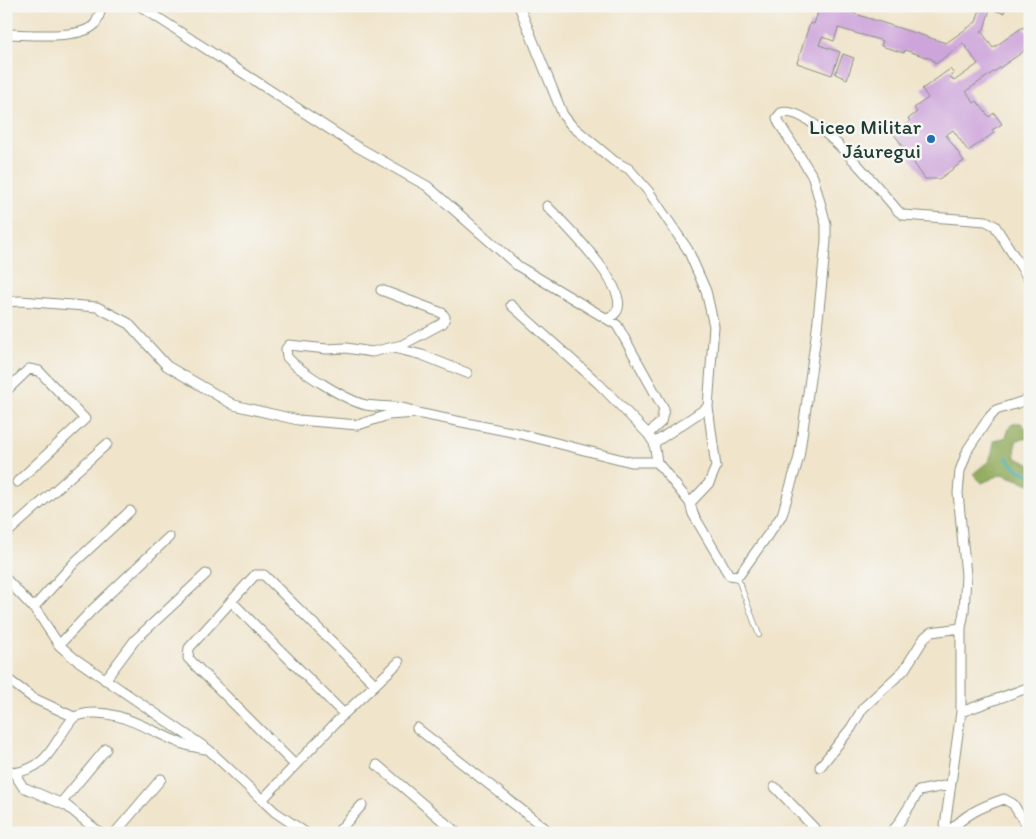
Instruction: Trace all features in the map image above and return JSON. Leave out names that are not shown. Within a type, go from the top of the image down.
[{"type":"street","points":[[6,34],[70,34],[84,32],[95,24],[102,6]]},
{"type":"street","points":[[140,6],[354,145],[427,186],[518,266],[609,319],[616,325],[664,409],[661,422],[648,434]]},
{"type":"street","points":[[519,6],[563,114],[571,125],[638,179],[688,250],[706,291],[714,326],[708,407],[715,473],[710,484],[690,502]]},
{"type":"street","points":[[511,305],[599,384],[648,434],[654,444],[656,462],[690,502],[693,514],[729,575],[737,576],[782,515],[798,457],[817,330],[826,241],[826,224],[816,185],[809,169],[779,123],[777,118],[781,113],[789,112],[817,126],[854,159],[898,212],[903,215],[986,221],[995,226],[1030,281]]},
{"type":"street","points":[[547,206],[594,256],[609,279],[618,302],[618,310],[609,319]]},
{"type":"street","points":[[381,290],[442,313],[445,317],[443,323],[393,348],[372,352],[346,348],[327,349],[290,345],[286,349],[287,357],[303,372],[364,405],[402,406],[417,413],[521,434],[631,462],[656,462]]},
{"type":"street","points":[[6,302],[20,301],[97,307],[128,323],[167,366],[234,405],[298,420],[358,424],[388,415],[417,413]]},
{"type":"street","points":[[393,348],[422,356],[467,373]]},
{"type":"street","points":[[6,391],[29,369],[39,371],[85,418],[16,482]]},
{"type":"street","points":[[944,833],[949,785],[961,712],[961,628],[966,575],[958,493],[960,472],[968,449],[996,410],[1030,399]]},
{"type":"street","points":[[654,444],[708,407]]},
{"type":"street","points":[[6,534],[107,444]]},
{"type":"street","points":[[33,608],[75,562],[130,511]]},
{"type":"street","points":[[60,644],[91,611],[169,537]]},
{"type":"street","points":[[105,680],[134,640],[206,574]]},
{"type":"street","points":[[294,764],[188,658],[189,648],[255,575],[264,575],[375,684]]},
{"type":"street","points":[[6,579],[33,608],[60,644],[74,658],[210,750],[275,812],[306,833]]},
{"type":"street","points":[[231,602],[344,714]]},
{"type":"street","points":[[820,767],[851,728],[863,708],[904,670],[925,637],[931,632],[961,628]]},
{"type":"street","points":[[262,800],[294,764],[399,662]]},
{"type":"street","points":[[6,678],[32,698],[74,717]]},
{"type":"street","points":[[961,712],[1030,687]]},
{"type":"street","points":[[10,771],[31,770],[46,758],[74,717],[91,712],[134,720],[180,744],[210,750]]},
{"type":"street","points":[[417,728],[550,833]]},
{"type":"street","points":[[60,803],[106,749]]},
{"type":"street","points":[[377,765],[457,833]]},
{"type":"street","points":[[10,771],[23,787],[60,803],[100,833]]},
{"type":"street","points":[[115,833],[161,779]]},
{"type":"street","points":[[890,833],[897,826],[919,791],[949,785]]},
{"type":"street","points":[[775,787],[819,833]]},
{"type":"street","points":[[948,833],[960,819],[975,809],[1004,799],[1013,804],[1030,831]]},
{"type":"street","points":[[337,833],[362,805]]},
{"type":"lane","points":[[737,576],[758,635]]},
{"type":"green space","points":[[1015,423],[1021,423],[1030,432],[1030,438],[1017,440],[1015,446],[1016,458],[1030,464],[1030,484],[1002,474],[982,483],[973,474],[990,457],[994,441],[1006,437],[1010,426]]},
{"type":"building","points":[[820,6],[847,6],[846,11],[946,43],[976,22],[981,6],[1006,6],[1004,13],[990,9],[984,29],[981,31],[993,48],[1023,27],[1030,36],[1030,47],[966,91],[974,103],[977,101],[989,117],[994,113],[1002,124],[992,130],[994,133],[968,151],[953,130],[946,135],[964,161],[939,179],[925,179],[909,156],[918,150],[916,147],[908,153],[893,133],[910,121],[908,119],[917,112],[914,108],[928,98],[922,89],[950,69],[954,74],[950,76],[954,81],[978,64],[963,43],[936,64],[932,59],[905,50],[904,53],[881,46],[883,41],[838,28],[834,41],[822,37],[819,45],[840,52],[832,75],[797,63],[810,23],[814,24]]},
{"type":"building","points":[[843,54],[854,58],[847,79],[835,74]]},
{"type":"waterway","points":[[1006,457],[1019,470],[1030,475]]},
{"type":"place","name":"Liceo Militar Jáuregui","points":[[931,139]]}]
